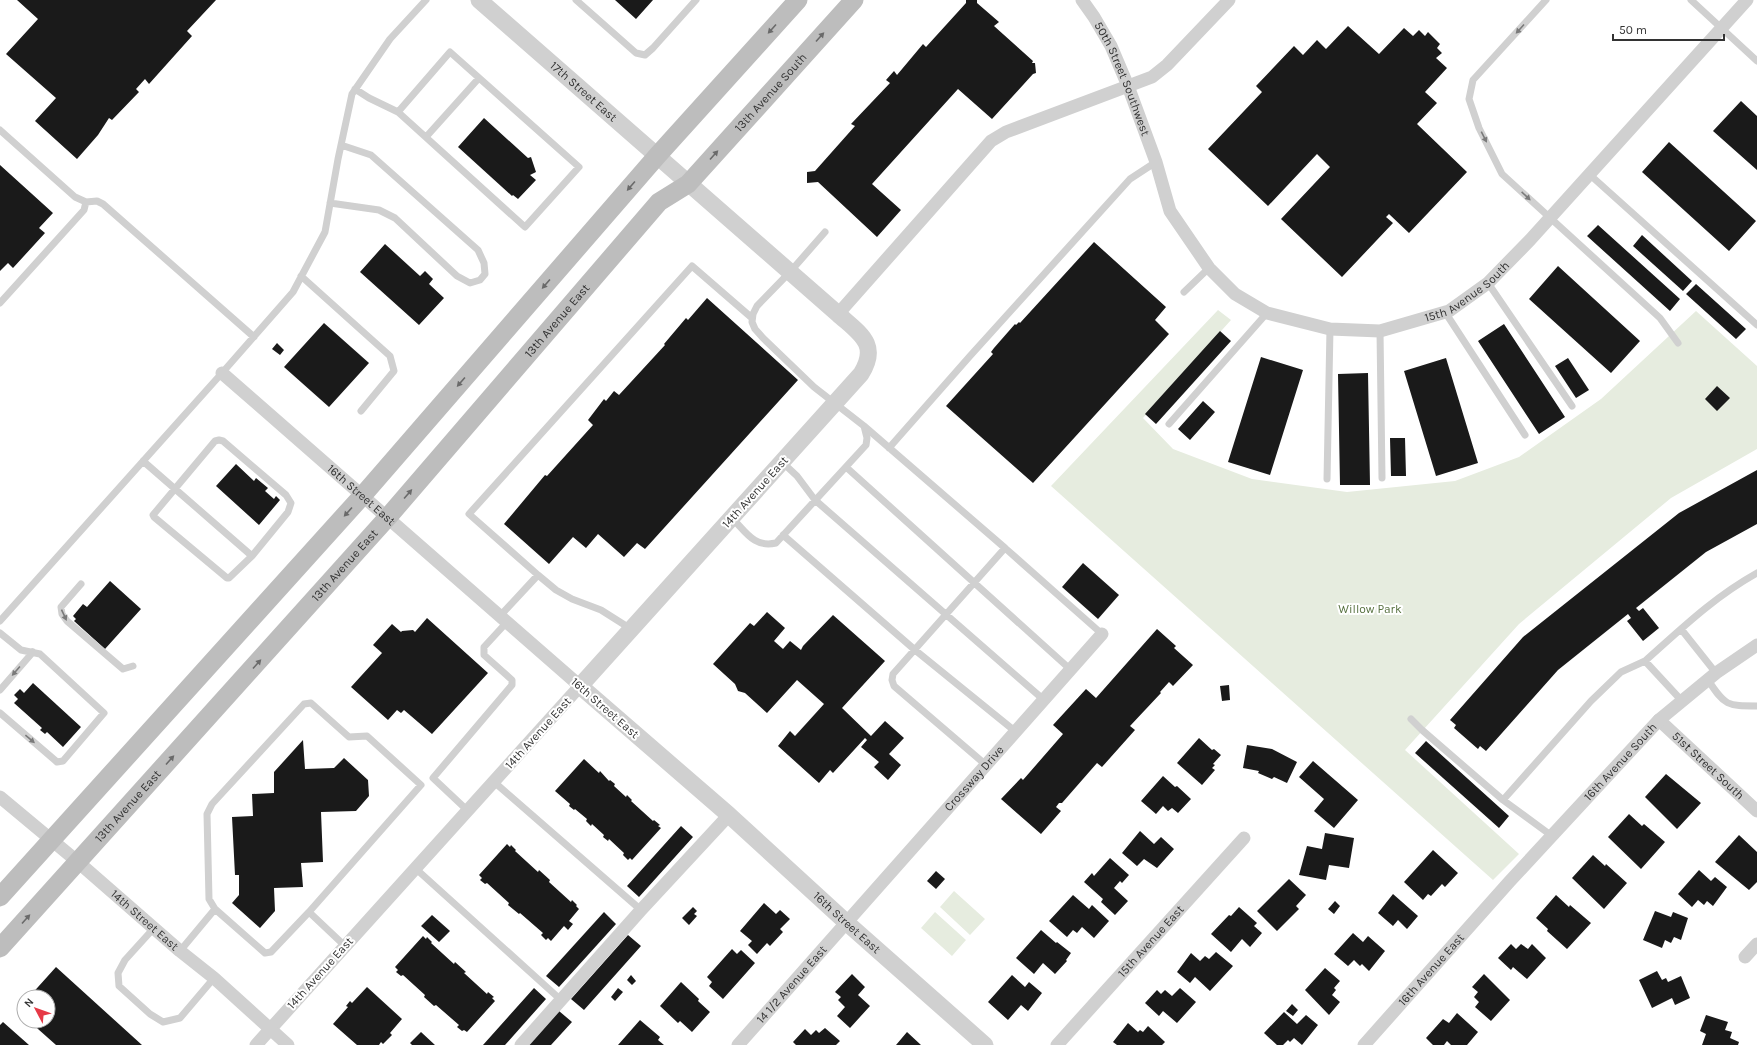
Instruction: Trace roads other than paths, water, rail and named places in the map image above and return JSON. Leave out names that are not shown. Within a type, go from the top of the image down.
[{"type":"main road","points":[[0,897],[363,495],[657,156],[798,0]]},
{"type":"main road","points":[[835,20],[843,0]]},
{"type":"main road","name":"13th Avenue South","points":[[688,184],[854,0]]},
{"type":"main road","name":"13th Avenue East","points":[[0,948],[388,517],[659,202],[688,184]]},
{"type":"street","name":"17th Street East","points":[[479,0],[790,272]]},
{"type":"street","name":"50th Street Southwest","points":[[1082,0],[1111,46],[1128,86],[1156,162]]},
{"type":"street","points":[[838,314],[992,141],[1006,132],[1152,77],[1167,65],[1229,0]]},
{"type":"street","name":"15th Avenue South","points":[[1156,162],[1170,211],[1209,268],[1235,294],[1267,313],[1330,329],[1380,331],[1450,311],[1488,283],[1747,0]]},
{"type":"street","name":"14th Avenue East","points":[[256,1045],[861,374],[869,357],[866,341],[790,272]]},
{"type":"street","name":"16th Street East","points":[[222,373],[729,815],[846,923],[985,1045]]},
{"type":"street","name":"Crossway Drive","points":[[846,923],[1102,634]]},
{"type":"street","name":"16th Avenue South","points":[[1498,895],[1659,720],[1712,676],[1757,645]]},
{"type":"street","name":"51st Street South","points":[[1659,720],[1757,811]]},
{"type":"street","name":"14th Street East","points":[[0,797],[78,862],[180,951],[214,978],[288,1045]]},
{"type":"street","points":[[521,1045],[641,910],[729,815]]},
{"type":"street","name":"15th Avenue East","points":[[1057,1045],[1244,838]]},
{"type":"street","name":"16th Avenue East","points":[[1364,1045],[1498,895]]},
{"type":"street","name":"14 1/2 Avenue East","points":[[738,1045],[846,923]]},
{"type":"street","points":[[1745,957],[1757,944]]},
{"type":"lane","points":[[0,621],[254,337],[292,292],[325,232],[352,94],[390,39],[426,0]]},
{"type":"lane","points":[[576,0],[636,53],[645,54],[653,48],[696,0]]},
{"type":"lane","points":[[1546,0],[1473,80],[1469,99],[1479,128],[1502,174],[1660,318],[1678,343]]},
{"type":"lane","points":[[1691,0],[1757,61]]},
{"type":"lane","points":[[355,89],[398,112],[525,227],[579,167],[450,52],[398,112]]},
{"type":"lane","points":[[426,138],[479,78]]},
{"type":"lane","points":[[0,130],[75,197],[86,202],[97,201],[103,204],[254,337]]},
{"type":"lane","points":[[330,203],[379,210],[395,218],[457,276],[470,283],[480,280],[485,274],[484,263],[478,250],[371,155],[341,145]]},
{"type":"lane","points":[[889,448],[974,351],[1130,179],[1156,162]]},
{"type":"lane","points":[[1589,174],[1757,325]]},
{"type":"lane","points":[[0,303],[84,210],[86,202]]},
{"type":"lane","points":[[752,318],[757,306],[790,272],[825,232]]},
{"type":"lane","points":[[631,630],[601,610],[572,599],[556,590],[469,514],[692,266],[752,318],[755,329],[763,338],[814,387],[864,426],[1102,634]]},
{"type":"lane","points":[[1184,292],[1209,268]]},
{"type":"lane","points":[[301,276],[390,356],[394,370],[362,411]]},
{"type":"lane","points":[[1488,283],[1572,406]]},
{"type":"lane","points":[[1445,312],[1525,435]]},
{"type":"lane","points":[[1169,424],[1267,313]]},
{"type":"lane","points":[[1327,479],[1330,329]]},
{"type":"lane","points":[[1380,331],[1382,478]]},
{"type":"lane","points":[[732,517],[758,543],[767,545],[776,543],[866,445],[867,438],[864,426]]},
{"type":"lane","points":[[219,440],[223,441],[286,495],[291,503],[288,512],[252,556],[230,578],[224,578],[154,517],[154,512],[175,488],[215,441],[219,440]]},
{"type":"lane","points":[[143,461],[252,556]]},
{"type":"lane","points":[[782,462],[797,476],[815,500],[1044,700]]},
{"type":"lane","points":[[846,467],[1071,670]]},
{"type":"lane","points":[[783,535],[915,650],[1016,732]]},
{"type":"lane","points":[[986,765],[894,686],[892,680],[893,674],[1005,548]]},
{"type":"lane","points":[[1503,800],[1591,701],[1621,672],[1645,661],[1731,587],[1757,573]]},
{"type":"lane","points":[[421,785],[367,736],[349,737],[311,703],[304,704],[212,804],[207,814],[209,898],[215,909],[265,953],[271,952],[309,912],[421,785],[433,778],[512,685],[512,680],[484,655],[484,647],[538,574]]},
{"type":"lane","points":[[81,584],[60,607],[62,614],[67,621],[123,669],[133,666]]},
{"type":"lane","points":[[1681,629],[1712,676],[1720,698],[1732,706],[1757,706]]},
{"type":"lane","points":[[0,633],[21,650],[40,654],[103,711],[103,715],[63,761],[57,762],[0,714]]},
{"type":"lane","points":[[0,690],[33,652]]},
{"type":"lane","points":[[1645,661],[1682,702]]},
{"type":"lane","points":[[1411,719],[1503,800],[1552,836]]},
{"type":"lane","points":[[433,778],[467,810]]},
{"type":"lane","points":[[493,782],[641,910]]},
{"type":"lane","points":[[415,868],[561,1000]]},
{"type":"lane","points":[[180,951],[215,909]]},
{"type":"lane","points":[[309,912],[345,946]]},
{"type":"lane","points":[[154,928],[124,960],[118,973],[119,986],[150,1014],[163,1022],[180,1018],[214,978]]},
{"type":"park label","name":"Willow Park","points":[[1370,609]]}]
